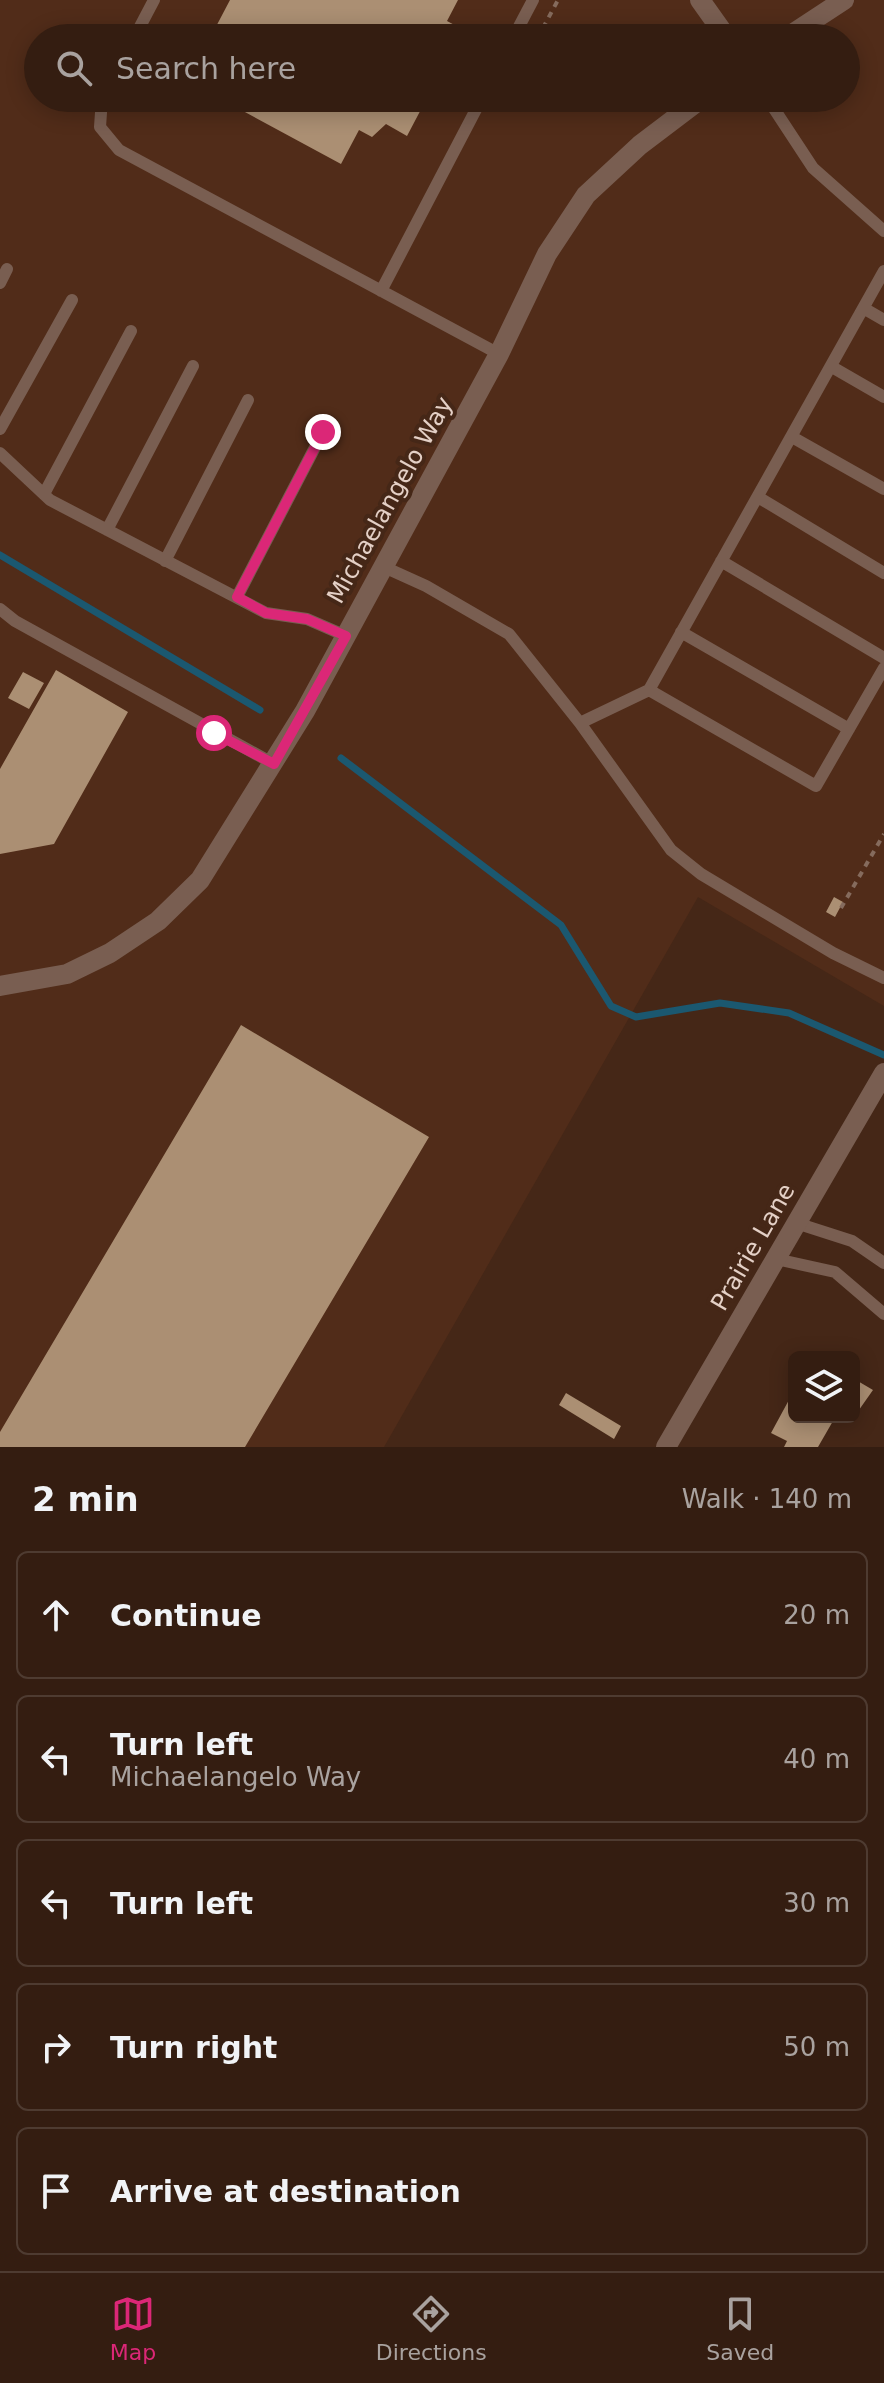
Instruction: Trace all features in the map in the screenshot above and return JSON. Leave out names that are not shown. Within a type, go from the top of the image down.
[{"type":"street","points":[[700,0],[717,24]]},
{"type":"street","points":[[807,24],[844,0]]},
{"type":"street","name":"Michaelangelo Way","points":[[0,986],[67,974],[110,953],[158,921],[200,880],[274,764],[346,636],[499,354],[547,254],[586,195],[640,145],[684,112]]},
{"type":"street","name":"Prairie Lane","points":[[666,1447],[884,1073]]},
{"type":"lane","points":[[141,24],[154,0]]},
{"type":"lane","points":[[520,24],[533,0]]},
{"type":"lane","points":[[101,112],[100,127],[119,150],[499,354]]},
{"type":"lane","points":[[381,291],[475,112]]},
{"type":"lane","points":[[776,112],[813,168],[884,231]]},
{"type":"lane","points":[[0,283],[7,269]]},
{"type":"lane","points":[[580,723],[649,690],[884,271]]},
{"type":"lane","points":[[0,429],[72,300]]},
{"type":"lane","points":[[865,309],[884,320]]},
{"type":"lane","points":[[44,494],[131,331]]},
{"type":"lane","points":[[107,530],[193,366]]},
{"type":"lane","points":[[832,367],[884,397]]},
{"type":"lane","points":[[165,561],[248,400]]},
{"type":"lane","points":[[237,597],[323,432]]},
{"type":"lane","points":[[792,437],[884,489]]},
{"type":"lane","points":[[0,453],[44,494],[165,561],[266,613],[307,619],[346,636]]},
{"type":"lane","points":[[758,497],[884,573]]},
{"type":"lane","points":[[721,561],[884,658]]},
{"type":"lane","points":[[384,567],[426,586],[509,634],[580,723],[671,850],[715,882],[833,953],[884,978]]},
{"type":"lane","points":[[0,609],[274,764]]},
{"type":"lane","points":[[681,632],[849,729]]},
{"type":"lane","points":[[649,690],[816,786],[884,668]]},
{"type":"lane","points":[[796,1223],[852,1241],[884,1263]]},
{"type":"lane","points":[[776,1259],[835,1272],[884,1314]]},
{"type":"path","points":[[545,24],[558,0]]},
{"type":"path","points":[[841,908],[884,834]]},
{"type":"shaded area","points":[[0,0],[884,0],[884,1006],[698,897],[384,1447],[0,1447]]},
{"type":"building","points":[[230,0],[458,0],[447,21],[453,24],[217,24]]},
{"type":"building","points":[[245,112],[420,112],[407,136],[386,124],[372,137],[359,130],[341,164]]},
{"type":"building","points":[[56,670],[128,712],[54,844],[0,854],[0,769]]},
{"type":"building","points":[[23,672],[44,683],[29,709],[8,698]]},
{"type":"building","points":[[834,897],[843,902],[835,917],[826,912]]},
{"type":"building","points":[[241,1025],[429,1137],[245,1447],[0,1447],[0,1432]]},
{"type":"building","points":[[860,1382],[873,1390],[860,1408]]},
{"type":"building","points":[[566,1393],[621,1426],[614,1439],[559,1405]]},
{"type":"building","points":[[788,1402],[788,1423],[832,1423],[818,1447],[784,1447],[787,1441],[771,1433]]},
{"type":"waterway","points":[[0,555],[260,710]]},
{"type":"waterway","points":[[341,758],[561,925],[611,1006],[636,1017],[720,1003],[789,1013],[884,1055]]},
{"type":"route","points":[[214,733],[274,764],[346,636],[307,619],[266,613],[237,597],[323,432]]}]
